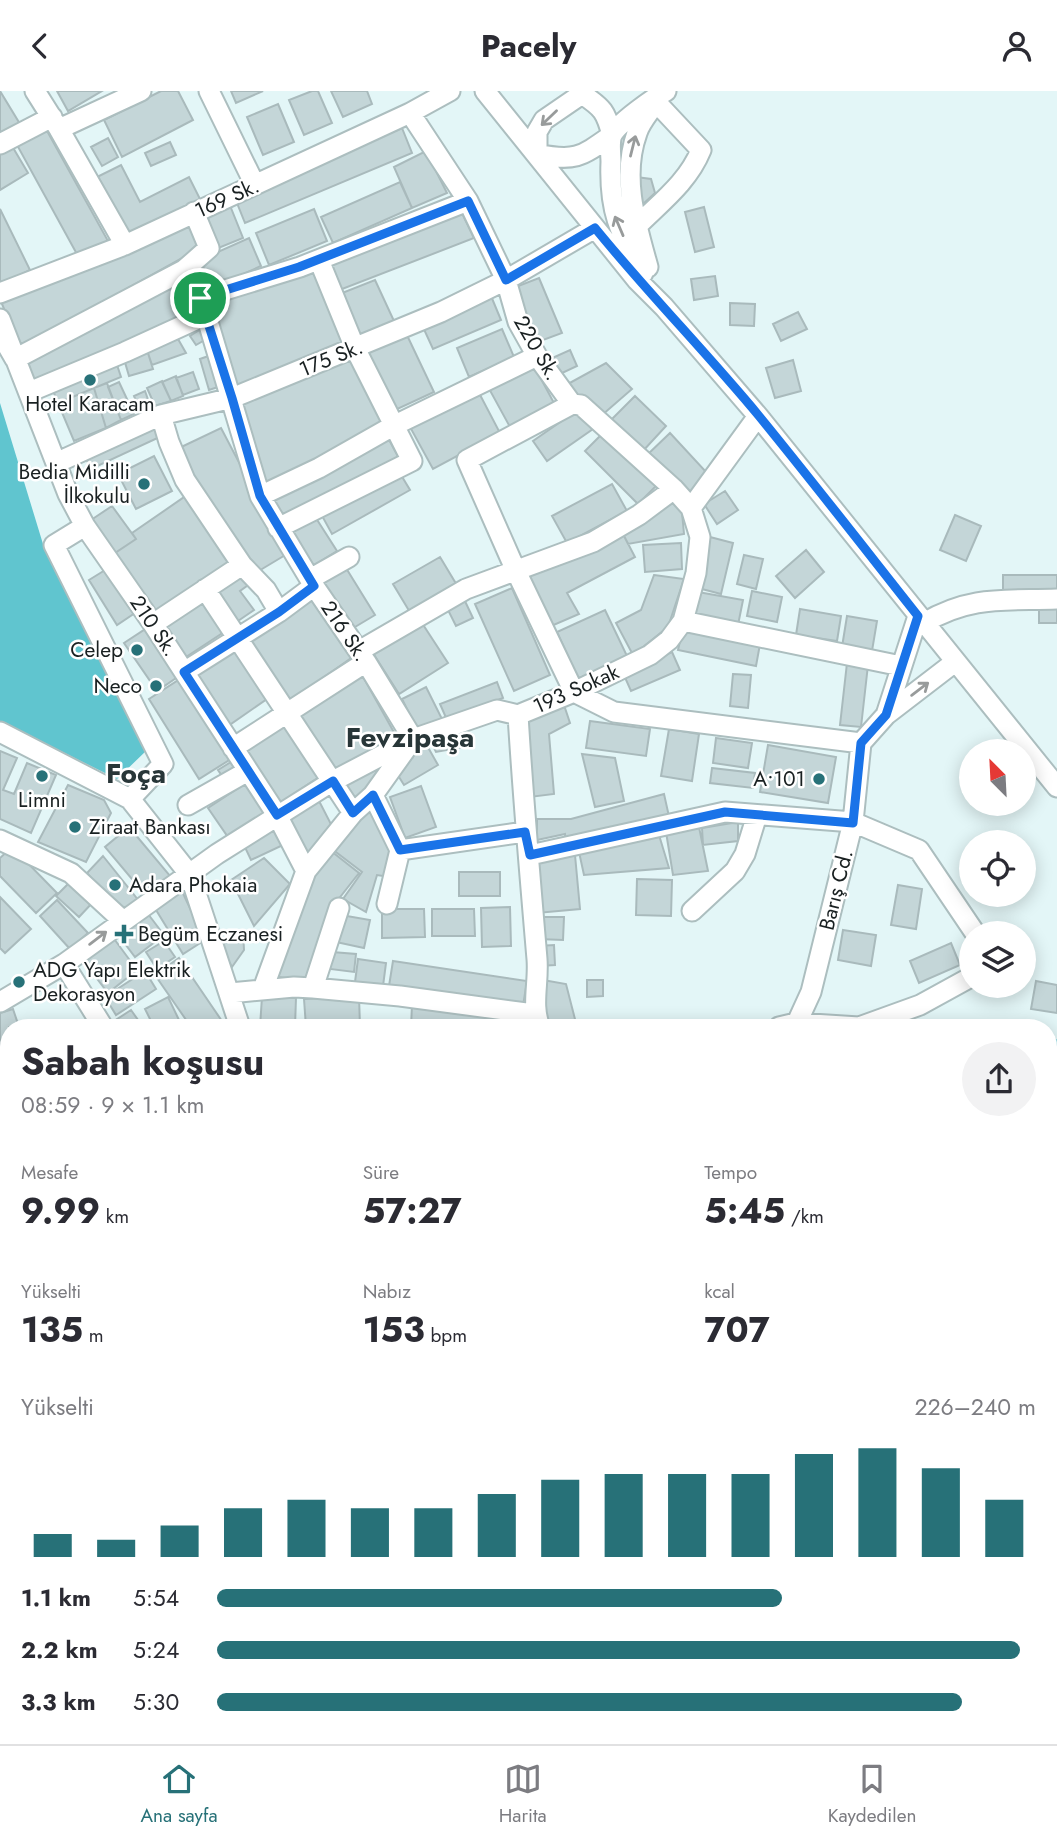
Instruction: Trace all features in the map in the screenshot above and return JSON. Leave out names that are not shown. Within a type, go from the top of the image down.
[{"type":"street","points":[[35,91],[125,245]]},
{"type":"street","points":[[0,144],[141,91]]},
{"type":"street","points":[[209,91],[255,185]]},
{"type":"street","name":"169 Sk.","points":[[0,293],[125,245],[410,113],[450,91]]},
{"type":"street","points":[[485,91],[637,280],[664,307],[758,416],[1057,787]]},
{"type":"street","points":[[537,154],[537,132],[544,120],[575,93],[607,91]]},
{"type":"street","points":[[575,93],[602,108],[607,115],[612,135],[610,184],[613,213],[622,234],[664,307]]},
{"type":"street","points":[[537,154],[561,159],[578,157],[612,135],[623,123],[661,95]]},
{"type":"street","points":[[661,95],[637,131],[630,161],[630,192],[648,268],[664,307]]},
{"type":"street","points":[[637,226],[680,184],[694,166],[701,150],[661,95]]},
{"type":"street","name":"220 Sk.","points":[[410,113],[468,201],[506,280],[518,322],[537,356],[572,404],[582,405],[674,489],[691,508]]},
{"type":"street","points":[[29,391],[125,352],[203,306],[260,281],[468,201]]},
{"type":"street","points":[[15,359],[184,270],[209,249],[194,212]]},
{"type":"street","name":"175 Sk.","points":[[57,463],[160,415],[232,398],[441,312],[506,280],[595,228]]},
{"type":"street","points":[[278,528],[412,461],[355,348],[319,260]]},
{"type":"street","name":"216 Sk.","points":[[184,270],[203,306],[260,496],[413,739]]},
{"type":"street","points":[[0,319],[15,359]]},
{"type":"street","points":[[0,333],[15,359]]},
{"type":"street","points":[[260,496],[319,468],[393,426],[537,356]]},
{"type":"street","name":"210 Sk.","points":[[15,359],[68,494],[85,526],[153,624],[277,815],[306,871]]},
{"type":"street","points":[[572,404],[467,460],[574,692],[614,712],[861,743],[886,715],[956,662]]},
{"type":"street","points":[[160,415],[185,480],[242,565],[266,590],[279,612]]},
{"type":"street","points":[[691,508],[758,416]]},
{"type":"street","points":[[233,748],[362,656],[466,589],[593,542],[639,515],[674,489]]},
{"type":"street","name":"193 Sokak","points":[[0,1002],[64,964],[217,854],[333,781],[413,739],[497,710],[518,715],[574,692],[650,655],[669,640],[683,621],[695,573],[700,537],[691,508]]},
{"type":"street","points":[[85,526],[54,545],[163,764],[130,799]]},
{"type":"street","points":[[184,672],[279,612],[312,582],[349,557]]},
{"type":"street","points":[[153,624],[242,565]]},
{"type":"street","points":[[205,589],[353,813]]},
{"type":"street","points":[[886,715],[901,666],[921,619],[990,600],[1057,600]]},
{"type":"street","points":[[683,621],[901,666]]},
{"type":"street","points":[[518,715],[537,963],[537,1019]]},
{"type":"street","points":[[0,732],[130,799],[190,875],[238,1019]]},
{"type":"street","points":[[263,989],[306,871],[353,813],[373,795],[413,739]]},
{"type":"street","name":"Barış Cd.","points":[[794,1019],[811,992],[853,823],[861,743]]},
{"type":"street","points":[[188,806],[248,771]]},
{"type":"street","points":[[373,795],[400,850],[387,904]]},
{"type":"street","points":[[530,855],[725,812],[853,823],[919,850],[967,921]]},
{"type":"street","points":[[692,911],[735,871],[745,854],[757,815]]},
{"type":"street","points":[[400,850],[525,832]]},
{"type":"street","points":[[0,839],[71,873],[122,920]]},
{"type":"street","points":[[313,988],[339,908]]},
{"type":"street","points":[[64,964],[98,1019]]},
{"type":"street","points":[[881,1019],[920,1005],[959,984]]},
{"type":"street","points":[[230,993],[313,988],[400,996],[526,1019]]},
{"type":"shaded area","points":[[0,403],[43,544],[147,750],[117,779],[0,721]]},
{"type":"building","points":[[0,91],[20,124],[0,137]]},
{"type":"building","points":[[57,91],[102,91],[68,111]]},
{"type":"building","points":[[161,91],[178,91],[193,120],[122,157],[104,120]]},
{"type":"building","points":[[231,91],[263,91],[236,103]]},
{"type":"building","points":[[318,91],[332,123],[304,135],[289,100]]},
{"type":"building","points":[[331,91],[367,91],[372,104],[343,117]]},
{"type":"building","points":[[278,104],[294,142],[263,155],[247,117]]},
{"type":"building","points":[[402,128],[412,153],[245,223],[235,198]]},
{"type":"building","points":[[46,129],[108,241],[78,256],[17,145]]},
{"type":"building","points":[[108,138],[118,157],[102,166],[91,147]]},
{"type":"building","points":[[170,142],[176,155],[151,166],[145,153]]},
{"type":"building","points":[[12,146],[28,173],[0,190],[0,153]]},
{"type":"building","points":[[426,151],[447,193],[412,208],[394,167]]},
{"type":"building","points":[[121,165],[140,202],[189,177],[202,203],[124,242],[93,179]]},
{"type":"building","points":[[636,177],[651,179],[655,193],[642,205]]},
{"type":"building","points":[[400,182],[412,208],[333,243],[321,217]]},
{"type":"building","points":[[229,203],[243,238],[216,249],[202,214]]},
{"type":"building","points":[[704,207],[714,247],[695,252],[685,212]]},
{"type":"building","points":[[0,209],[30,270],[0,285]]},
{"type":"building","points":[[314,209],[327,241],[269,265],[256,233]]},
{"type":"building","points":[[461,211],[474,238],[337,291],[326,266]]},
{"type":"building","points":[[192,221],[202,247],[20,348],[0,299]]},
{"type":"building","points":[[249,238],[261,266],[212,288],[200,260]]},
{"type":"building","points":[[315,269],[349,343],[238,392],[207,303]]},
{"type":"building","points":[[715,276],[718,296],[694,300],[691,279]]},
{"type":"building","points":[[539,278],[562,333],[535,343],[513,288]]},
{"type":"building","points":[[181,280],[196,312],[33,384],[23,361]]},
{"type":"building","points":[[375,280],[394,321],[357,338],[337,295]]},
{"type":"building","points":[[491,296],[501,320],[433,349],[422,325]]},
{"type":"building","points":[[730,303],[755,304],[754,326],[730,325]]},
{"type":"building","points":[[798,312],[807,329],[781,341],[773,324]]},
{"type":"building","points":[[204,327],[210,337],[196,345],[190,336]]},
{"type":"building","points":[[502,329],[514,357],[469,377],[457,348]]},
{"type":"building","points":[[405,331],[434,392],[393,411],[364,351]]},
{"type":"building","points":[[178,339],[186,353],[152,365],[147,350]]},
{"type":"building","points":[[147,350],[153,369],[129,376],[124,359]]},
{"type":"building","points":[[570,350],[577,366],[558,375],[550,359]]},
{"type":"building","points":[[217,353],[227,384],[209,390],[200,359]]},
{"type":"building","points":[[350,357],[384,424],[267,485],[240,404]]},
{"type":"building","name":"Hotel Karacam","points":[[115,359],[121,377],[58,403],[51,386]]},
{"type":"building","points":[[793,360],[801,391],[775,398],[766,368]]},
{"type":"building","points":[[532,362],[554,403],[510,427],[487,385]]},
{"type":"building","points":[[606,363],[632,389],[601,416],[566,385]]},
{"type":"building","points":[[193,372],[199,389],[183,395],[176,378]]},
{"type":"building","points":[[176,376],[183,396],[171,401],[162,382]]},
{"type":"building","points":[[162,381],[171,401],[155,406],[147,388]]},
{"type":"building","points":[[119,382],[134,414],[121,420],[108,387]]},
{"type":"building","points":[[107,383],[121,420],[106,428],[94,388]]},
{"type":"building","points":[[94,388],[106,428],[74,441],[58,403]]},
{"type":"building","points":[[145,391],[151,408],[141,413],[134,396]]},
{"type":"building","points":[[478,391],[500,433],[433,469],[410,427]]},
{"type":"building","points":[[635,396],[666,426],[642,452],[610,421]]},
{"type":"building","points":[[579,409],[593,429],[547,461],[533,441]]},
{"type":"building","points":[[156,418],[164,435],[91,469],[83,452]]},
{"type":"building","points":[[221,428],[287,554],[257,572],[175,450]]},
{"type":"building","points":[[603,433],[656,486],[638,504],[585,451]]},
{"type":"building","points":[[670,433],[708,474],[691,498],[646,456]]},
{"type":"building","points":[[387,436],[400,460],[284,519],[271,495]]},
{"type":"building","points":[[154,456],[172,491],[136,509],[118,474]]},
{"type":"building","points":[[398,470],[410,490],[332,534],[321,514]]},
{"type":"building","points":[[612,484],[627,511],[567,543],[552,516]]},
{"type":"building","points":[[725,491],[738,510],[717,524],[704,504]]},
{"type":"building","points":[[190,493],[238,564],[153,621],[109,557],[136,539],[132,533]]},
{"type":"building","points":[[681,501],[684,534],[628,544],[622,532],[655,509]]},
{"type":"building","points":[[112,506],[136,539],[109,557],[91,520]]},
{"type":"building","points":[[314,515],[337,551],[311,567],[288,531]]},
{"type":"building","points":[[955,515],[981,526],[966,561],[940,550]]},
{"type":"building","points":[[622,532],[635,557],[567,593],[579,614],[549,627],[521,575]]},
{"type":"building","points":[[710,537],[733,543],[721,594],[698,588]]},
{"type":"building","points":[[681,543],[682,569],[645,572],[643,545]]},
{"type":"building","points":[[806,550],[824,572],[795,598],[776,576]]},
{"type":"building","points":[[744,555],[763,559],[756,589],[737,584]]},
{"type":"building","points":[[440,557],[458,587],[411,614],[393,584]]},
{"type":"building","points":[[110,567],[138,611],[117,625],[89,580]]},
{"type":"building","points":[[346,568],[375,615],[350,630],[321,583]]},
{"type":"building","points":[[240,569],[251,583],[240,591],[254,610],[238,621],[213,589]]},
{"type":"building","points":[[654,575],[684,579],[668,627],[633,655],[616,623],[641,610]]},
{"type":"building","points":[[1003,575],[1057,575],[1057,593],[1003,593]]},
{"type":"building","points":[[512,588],[550,675],[514,691],[475,604]]},
{"type":"building","points":[[752,591],[782,597],[777,622],[747,616]]},
{"type":"building","points":[[698,592],[743,600],[738,625],[693,616]]},
{"type":"building","points":[[310,595],[354,656],[289,702],[245,641]]},
{"type":"building","points":[[201,597],[224,632],[183,659],[160,623]]},
{"type":"building","points":[[463,597],[473,618],[456,626],[446,606]]},
{"type":"building","points":[[1039,608],[1057,608],[1057,623],[1039,623]]},
{"type":"building","points":[[800,609],[841,616],[837,641],[796,635]]},
{"type":"building","points":[[605,610],[627,656],[578,679],[557,632]]},
{"type":"building","points":[[847,616],[877,621],[872,651],[842,647]]},
{"type":"building","points":[[420,620],[448,663],[399,694],[371,650]]},
{"type":"building","points":[[147,628],[179,676],[157,691],[124,643]]},
{"type":"building","points":[[683,628],[760,644],[756,666],[678,650]]},
{"type":"building","points":[[231,646],[267,699],[228,726],[192,673]]},
{"type":"building","points":[[672,652],[680,670],[631,691],[623,673]]},
{"type":"building","points":[[847,663],[868,665],[861,727],[840,725]]},
{"type":"building","points":[[361,673],[396,736],[335,773],[294,713]]},
{"type":"building","points":[[733,674],[751,675],[748,708],[730,706]]},
{"type":"building","points":[[180,679],[231,759],[199,779],[149,699]]},
{"type":"building","points":[[497,682],[503,698],[447,720],[440,704]]},
{"type":"building","points":[[426,687],[442,719],[418,731],[402,699]]},
{"type":"building","points":[[564,705],[570,723],[549,734],[554,794],[530,797],[524,718]]},
{"type":"building","points":[[285,720],[322,775],[277,805],[240,750]]},
{"type":"building","points":[[590,721],[650,729],[646,756],[586,748]]},
{"type":"building","points":[[464,728],[469,746],[436,752],[429,738]]},
{"type":"building","points":[[669,729],[699,734],[692,781],[661,776]]},
{"type":"building","points":[[716,738],[752,743],[748,768],[713,763]]},
{"type":"building","points":[[425,742],[438,765],[404,785],[394,769],[412,758],[408,752]]},
{"type":"building","points":[[768,745],[836,757],[828,803],[760,792]]},
{"type":"building","points":[[0,751],[17,758],[3,790],[14,794],[27,763],[56,775],[31,833],[0,819]]},
{"type":"building","points":[[582,754],[615,758],[624,801],[595,807]]},
{"type":"building","points":[[385,760],[389,765],[355,806],[340,783]]},
{"type":"building","points":[[231,762],[237,772],[224,779],[218,770]]},
{"type":"building","points":[[712,768],[755,773],[753,788],[710,783]]},
{"type":"building","points":[[246,783],[269,813],[230,840],[208,808]]},
{"type":"building","name":"Ziraat Bankası","points":[[68,785],[104,800],[111,813],[86,862],[38,842]]},
{"type":"building","points":[[421,786],[436,827],[405,838],[390,797]]},
{"type":"building","points":[[664,794],[670,821],[566,846],[565,834],[537,840],[537,819],[571,819]]},
{"type":"building","points":[[317,797],[334,830],[309,859],[283,819]]},
{"type":"building","points":[[369,805],[394,852],[390,877],[377,875],[366,912],[343,899],[362,872],[332,849]]},
{"type":"building","points":[[738,822],[738,841],[703,845],[702,828]]},
{"type":"building","points":[[273,825],[283,845],[251,860],[242,841]]},
{"type":"building","points":[[129,827],[171,877],[147,897],[105,847]]},
{"type":"building","points":[[699,827],[708,871],[673,875],[666,832]]},
{"type":"building","points":[[659,835],[669,868],[584,875],[579,852]]},
{"type":"building","points":[[12,847],[57,893],[36,913],[0,876],[0,858]]},
{"type":"building","points":[[331,851],[359,873],[330,910],[308,981],[271,976],[310,878]]},
{"type":"building","points":[[575,855],[580,909],[537,913],[532,859]]},
{"type":"building","points":[[103,856],[139,901],[120,914],[87,873]]},
{"type":"building","points":[[264,858],[290,884],[254,926],[231,880]]},
{"type":"building","points":[[459,872],[500,872],[500,896],[459,896]]},
{"type":"building","points":[[637,879],[672,880],[671,916],[636,915]]},
{"type":"building","points":[[72,880],[94,901],[79,917],[56,896]]},
{"type":"building","points":[[898,885],[922,889],[916,929],[891,925]]},
{"type":"building","points":[[180,887],[205,940],[183,954],[153,905]]},
{"type":"building","points":[[0,897],[31,929],[5,953],[0,948]]},
{"type":"building","points":[[57,900],[88,933],[70,949],[40,916]]},
{"type":"building","points":[[510,907],[511,946],[482,947],[481,908]]},
{"type":"building","points":[[382,909],[424,909],[425,937],[382,938]]},
{"type":"building","points":[[432,909],[474,909],[475,936],[432,936]]},
{"type":"building","points":[[145,910],[164,935],[135,957],[116,932]]},
{"type":"building","points":[[341,915],[370,920],[364,948],[336,942]]},
{"type":"building","points":[[538,917],[564,917],[563,940],[538,939]]},
{"type":"building","points":[[843,930],[876,935],[871,966],[838,960]]},
{"type":"building","points":[[243,931],[244,950],[232,967],[217,941]]},
{"type":"building","points":[[112,936],[137,970],[108,993],[82,959]]},
{"type":"building","points":[[164,941],[175,957],[157,969],[146,952]]},
{"type":"building","points":[[951,943],[959,965],[919,983],[910,961]]},
{"type":"building","points":[[554,945],[555,965],[539,966],[538,946]]},
{"type":"building","points":[[332,952],[356,954],[354,972],[330,969]]},
{"type":"building","points":[[179,958],[221,1019],[185,1019],[155,975]]},
{"type":"building","points":[[358,959],[386,963],[383,986],[355,982]]},
{"type":"building","points":[[393,961],[527,981],[523,1006],[389,986]]},
{"type":"building","points":[[145,971],[156,989],[116,1015],[105,997]]},
{"type":"building","points":[[543,980],[566,984],[575,1019],[545,1019]]},
{"type":"building","points":[[587,980],[603,980],[603,996],[587,997]]},
{"type":"building","points":[[1036,981],[1057,985],[1057,1013],[1031,1009],[1033,998],[1036,998]]},
{"type":"building","points":[[359,996],[360,1019],[305,1019],[304,999]]},
{"type":"building","points":[[168,997],[179,1019],[150,1019],[145,1009]]},
{"type":"building","points":[[262,997],[296,998],[295,1019],[261,1019]]},
{"type":"building","points":[[412,1005],[525,1019],[411,1019]]},
{"type":"building","points":[[13,1009],[16,1019],[0,1019],[0,1013]]},
{"type":"building","points":[[131,1010],[137,1019],[117,1019]]},
{"type":"place","name":"Hotel Karacam","points":[[90,380]]},
{"type":"place","name":"Bedia Midilli İlkokulu","points":[[144,484]]},
{"type":"place","name":"Celep","points":[[137,650]]},
{"type":"place","name":"Neco","points":[[156,686]]},
{"type":"place","name":"Limni","points":[[42,776]]},
{"type":"place","name":"A•101","points":[[819,779]]},
{"type":"place","name":"Ziraat Bankası","points":[[75,827]]},
{"type":"place","name":"Adara Phokaia","points":[[115,885]]},
{"type":"place","name":"Begüm Eczanesi","points":[[124,934]]},
{"type":"place","name":"ADG Yapı Elektrik Dekorasyon","points":[[19,982]]},
{"type":"district","name":"Fevzipaşa","points":[[410,737]]},
{"type":"district","name":"Foça","points":[[136,773]]},
{"type":"route","points":[[468,201],[506,280],[595,228],[637,280],[664,307],[758,416],[918,616],[886,715],[861,743],[853,823],[725,812],[530,855],[525,832],[400,850],[373,795],[353,813],[333,781],[277,815],[184,672],[279,612],[314,586],[260,496],[200,298],[299,267],[468,201]]}]
